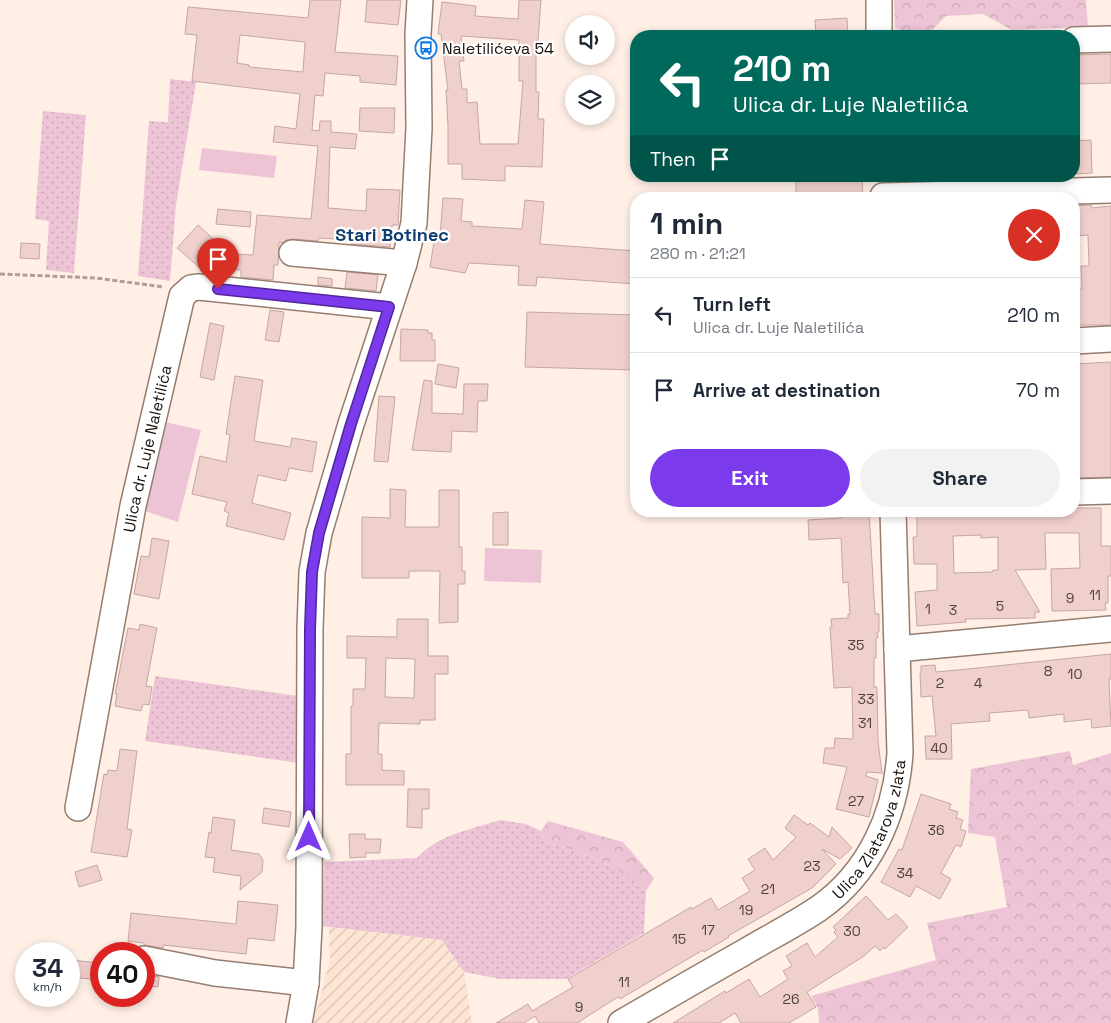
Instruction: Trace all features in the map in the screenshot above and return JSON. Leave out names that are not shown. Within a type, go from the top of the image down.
[{"type":"street","points":[[300,1023],[306,983],[309,927],[310,629],[312,572],[319,533],[348,433],[404,263],[413,229],[416,200],[420,0]]},
{"type":"street","points":[[878,0],[879,30]]},
{"type":"street","points":[[1080,40],[1111,39]]},
{"type":"street","points":[[883,190],[1111,190]]},
{"type":"street","points":[[292,253],[404,263]]},
{"type":"street","points":[[182,296],[191,288],[200,287],[389,307]]},
{"type":"street","name":"Ulica dr. Luje Naletilića","points":[[78,808],[133,506],[182,296]]},
{"type":"street","points":[[1080,341],[1111,339]]},
{"type":"street","points":[[1080,492],[1111,491]]},
{"type":"street","name":"Ulica Zlatarova zlata","points":[[621,1023],[819,908],[857,872],[883,829],[891,809],[898,778],[900,753],[893,517]]},
{"type":"street","points":[[897,649],[1111,630]]},
{"type":"street","points":[[155,961],[215,973],[306,983]]},
{"type":"path","points":[[0,274],[96,278],[152,285],[173,290],[182,296]]},
{"type":"shaded area","points":[[329,927],[442,940],[464,972],[472,1023],[313,1023],[330,960]]},
{"type":"green space","points":[[894,0],[1086,0],[1088,27],[1012,30],[983,14],[946,16],[932,30],[900,30],[895,28]]},
{"type":"green space","points":[[170,79],[196,82],[176,205],[170,281],[138,276],[149,121],[168,122]]},
{"type":"green space","points":[[43,111],[86,115],[74,273],[46,270],[49,221],[35,219]]},
{"type":"green space","points":[[202,148],[277,156],[274,178],[199,170]]},
{"type":"green space","points":[[160,421],[201,430],[178,522],[139,509]]},
{"type":"green space","points":[[485,548],[542,550],[541,583],[484,581]]},
{"type":"green space","points":[[155,676],[298,696],[299,763],[145,741]]},
{"type":"green space","points":[[1070,751],[1073,765],[1111,753],[1111,1023],[819,1023],[818,1008],[811,996],[936,960],[927,923],[1007,907],[995,837],[968,833],[971,769]]},
{"type":"green space","points":[[500,820],[526,824],[541,831],[546,842],[582,853],[615,868],[646,891],[644,933],[566,979],[500,979],[464,972],[442,940],[322,926],[324,862],[417,858],[425,850],[445,838]]},
{"type":"green space","points":[[548,821],[623,842],[654,878],[646,891],[615,868],[582,853],[546,842],[541,831]]},
{"type":"building","points":[[310,0],[341,0],[335,52],[398,56],[396,85],[360,82],[360,76],[325,73],[323,96],[315,95],[312,130],[319,131],[320,121],[331,121],[331,132],[357,134],[355,149],[330,147],[328,208],[366,211],[367,189],[400,190],[398,225],[392,225],[390,247],[351,244],[352,240],[319,238],[318,241],[293,239],[286,240],[283,243],[279,242],[278,265],[274,265],[273,280],[241,277],[241,270],[229,269],[230,254],[253,255],[257,215],[311,219],[318,146],[273,142],[275,126],[296,129],[300,94],[192,81],[197,35],[185,34],[188,7],[308,18]],"holes":[[[240,35],[305,42],[303,72],[249,67],[249,65],[237,63]]]},
{"type":"building","points":[[367,0],[401,0],[398,25],[365,22]]},
{"type":"building","points":[[519,0],[541,0],[538,41],[536,41],[536,92],[539,92],[538,119],[544,119],[542,167],[505,166],[505,181],[462,179],[462,164],[448,164],[446,90],[448,90],[441,34],[438,34],[442,2],[476,6],[475,16],[518,19]],"holes":[[[461,36],[519,40],[519,81],[523,81],[518,144],[480,144],[477,102],[467,103],[467,89],[462,89],[459,61],[464,61]]]},
{"type":"building","points":[[847,18],[848,30],[816,30],[815,20]]},
{"type":"building","points":[[1111,54],[1111,83],[1080,84],[1080,55]]},
{"type":"building","points":[[360,108],[395,108],[394,133],[359,131]]},
{"type":"building","points":[[1091,140],[1092,173],[1080,174],[1080,141]]},
{"type":"building","points":[[796,182],[862,182],[863,192],[796,192]]},
{"type":"building","points":[[443,198],[463,199],[461,221],[472,222],[472,226],[522,229],[525,200],[544,202],[540,244],[630,251],[630,284],[537,277],[536,286],[518,285],[519,266],[469,263],[465,273],[430,267],[435,236],[440,237]]},
{"type":"building","points":[[1091,205],[1092,208],[1111,206],[1111,325],[1080,325],[1081,266],[1089,266],[1088,235],[1080,236],[1080,206]]},
{"type":"building","points":[[218,209],[251,212],[250,227],[216,224]]},
{"type":"building","points":[[198,225],[220,245],[200,268],[177,248]]},
{"type":"building","points":[[21,243],[40,244],[39,259],[20,258]]},
{"type":"building","points":[[347,272],[378,275],[376,291],[345,288]]},
{"type":"building","points":[[318,277],[332,279],[332,286],[318,285]]},
{"type":"building","points":[[270,310],[284,312],[279,342],[265,340]]},
{"type":"building","points":[[527,312],[630,315],[630,370],[525,367]]},
{"type":"building","points":[[210,323],[224,326],[214,380],[200,377]]},
{"type":"building","points":[[401,329],[428,330],[428,333],[432,333],[432,340],[435,340],[435,361],[400,361]]},
{"type":"building","points":[[1111,362],[1111,477],[1080,478],[1080,364]]},
{"type":"building","points":[[438,364],[459,368],[456,388],[435,384]]},
{"type":"building","points":[[235,376],[263,380],[254,441],[290,447],[292,438],[317,442],[312,472],[289,468],[286,481],[258,475],[252,503],[291,513],[284,540],[226,526],[229,513],[224,511],[227,502],[192,494],[200,456],[226,462],[230,435],[226,434]]},
{"type":"building","points":[[424,380],[432,381],[432,413],[463,414],[464,384],[488,384],[487,401],[478,401],[477,432],[452,431],[451,452],[412,450]]},
{"type":"building","points":[[379,396],[395,397],[388,462],[374,461]]},
{"type":"building","points":[[390,489],[406,490],[405,527],[439,527],[439,490],[459,490],[459,547],[462,547],[462,571],[465,571],[465,584],[458,584],[458,622],[439,623],[440,571],[409,571],[409,578],[362,578],[362,517],[390,518]]},
{"type":"building","points":[[1080,508],[1101,508],[1101,546],[1111,546],[1111,576],[1108,576],[1108,603],[1105,603],[1106,610],[1052,611],[1051,569],[1080,568],[1079,533],[1045,533],[1046,569],[1015,570],[1040,612],[1035,612],[1035,618],[965,619],[966,622],[917,626],[915,592],[937,590],[937,564],[914,564],[913,537],[917,537],[917,517],[1080,517]],"holes":[[[981,535],[981,538],[998,537],[998,570],[993,570],[992,572],[954,573],[953,536]]]},
{"type":"building","points":[[508,512],[508,545],[493,545],[493,513]]},
{"type":"building","points":[[869,517],[875,614],[879,614],[879,632],[877,632],[878,638],[876,638],[876,658],[874,658],[874,687],[877,687],[878,741],[882,773],[867,772],[866,776],[878,780],[869,817],[836,809],[847,767],[823,763],[825,748],[834,748],[835,738],[853,739],[852,687],[834,688],[830,627],[832,627],[831,619],[848,618],[848,614],[850,614],[848,582],[843,583],[841,538],[809,540],[808,520]]},
{"type":"building","points":[[152,538],[169,541],[159,599],[134,594],[141,556],[149,557]]},
{"type":"building","points":[[397,619],[428,619],[428,656],[448,656],[448,674],[435,674],[435,720],[420,720],[420,724],[379,723],[378,754],[382,754],[382,770],[404,771],[404,785],[346,785],[346,754],[351,754],[353,689],[365,689],[366,658],[347,658],[347,636],[397,637]],"holes":[[[386,658],[415,659],[414,698],[385,697]]]},
{"type":"building","points":[[140,624],[157,628],[146,686],[152,687],[149,705],[143,704],[141,711],[115,706],[117,694],[115,694],[128,628],[139,630]]},
{"type":"building","points":[[1111,654],[1111,679],[1109,679],[1111,726],[1092,728],[1091,719],[1064,722],[1064,714],[1029,718],[1028,710],[989,713],[990,721],[951,724],[952,759],[926,759],[925,736],[936,736],[932,696],[921,697],[921,666],[935,665],[936,672]]},
{"type":"building","points":[[120,749],[137,751],[127,829],[132,830],[127,857],[91,852],[104,774],[107,775],[108,770],[117,771]]},
{"type":"building","points":[[408,789],[429,789],[429,809],[422,809],[422,828],[407,827]]},
{"type":"building","points":[[921,794],[951,804],[949,809],[958,812],[956,818],[963,820],[960,829],[966,831],[961,847],[956,845],[941,873],[951,879],[940,899],[916,886],[910,897],[881,882],[899,849],[902,850]]},
{"type":"building","points":[[264,808],[291,812],[289,827],[262,823]]},
{"type":"building","points":[[794,815],[808,825],[810,823],[829,837],[832,827],[852,848],[840,859],[822,849],[836,864],[812,888],[728,936],[704,952],[703,950],[620,999],[618,997],[577,1023],[539,1023],[535,1016],[524,1023],[496,1023],[528,1004],[532,1011],[573,987],[568,979],[691,907],[692,909],[711,898],[718,910],[750,891],[742,878],[755,870],[748,859],[765,848],[773,860],[796,837],[785,828]]},
{"type":"building","points":[[213,817],[235,820],[231,850],[259,854],[263,860],[262,872],[240,890],[241,876],[213,872],[215,858],[205,857]]},
{"type":"building","points":[[349,834],[365,834],[365,839],[381,839],[380,853],[365,853],[366,857],[350,858]]},
{"type":"building","points":[[97,865],[102,880],[79,887],[75,872]]},
{"type":"building","points":[[866,896],[888,920],[896,914],[908,927],[885,949],[884,947],[880,951],[875,946],[864,956],[807,992],[816,1007],[789,1023],[741,1023],[735,1013],[719,1023],[673,1023],[725,991],[726,993],[749,979],[760,997],[788,979],[783,971],[792,966],[786,956],[807,943],[815,957],[838,937],[833,927]]},
{"type":"building","points":[[238,901],[278,905],[274,941],[248,938],[246,954],[163,945],[163,948],[155,947],[155,942],[128,941],[131,913],[236,924]]},
{"type":"building","points":[[80,961],[90,962],[90,979],[80,978]]},
{"type":"building","points":[[155,976],[159,977],[158,987],[155,987]]},
{"type":"place","name":"Naletilićeva 54","points":[[426,48]]},
{"type":"district","name":"Stari Botinec","points":[[392,234]]},
{"type":"route","points":[[218,289],[389,307],[351,424],[319,533],[312,572],[309,837]]}]
